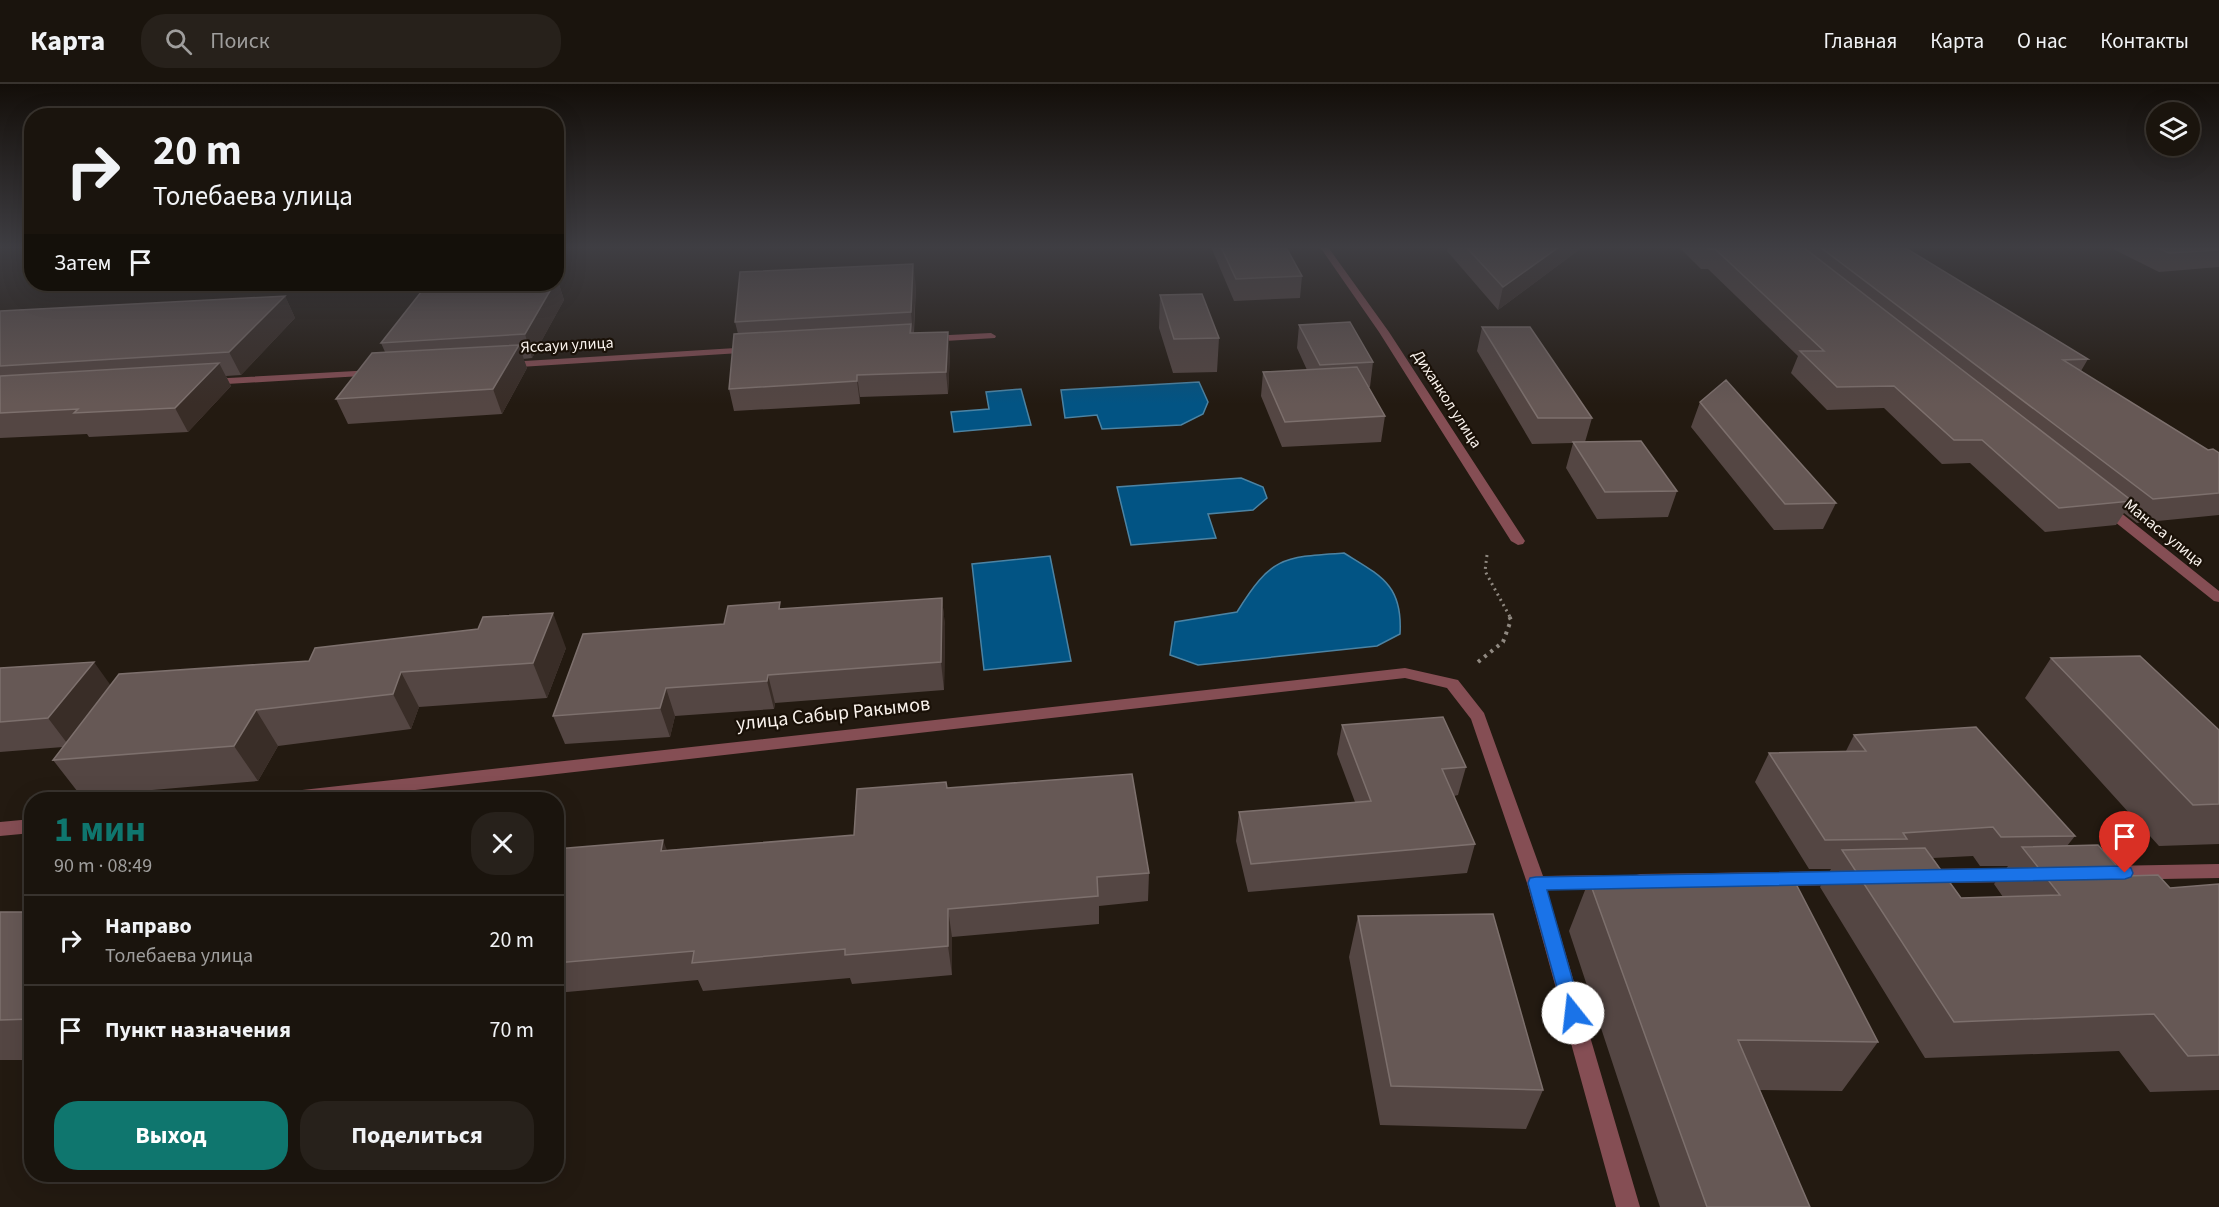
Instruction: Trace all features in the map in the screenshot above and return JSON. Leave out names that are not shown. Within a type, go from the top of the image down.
[{"type":"street","name":"Диханкол улица","points":[[1361,299],[1518,541]]},
{"type":"street","points":[[920,340],[991,336]]},
{"type":"street","name":"Яссауи улица","points":[[490,366],[764,349]]},
{"type":"street","points":[[203,383],[382,372]]},
{"type":"street","name":"Манаса улица","points":[[2097,501],[2219,598]]},
{"type":"street","name":"улица Сабыр Ракымов","points":[[338,792],[1405,673],[1452,684]]},
{"type":"street","points":[[1452,684],[1478,717],[1536,883],[1628,1207]]},
{"type":"street","points":[[0,829],[24,827]]},
{"type":"street","points":[[2087,874],[2219,871]]},
{"type":"street","points":[[1908,877],[2039,874]]},
{"type":"street","points":[[1536,883],[1860,878]]},
{"type":"path","points":[[1452,684],[1503,642],[1510,620],[1485,571],[1487,555],[1518,541]]},
{"type":"water","points":[[1199,382],[1208,402],[1203,414],[1181,425],[1102,429],[1097,415],[1065,418],[1061,390]]},
{"type":"water","points":[[1021,389],[1031,425],[954,432],[951,412],[989,409],[986,392]]},
{"type":"water","points":[[1241,478],[1263,487],[1267,498],[1253,510],[1208,514],[1216,538],[1131,545],[1117,487]]},
{"type":"water","points":[[1344,553],[1369,568],[1387,584],[1398,604],[1400,634],[1377,646],[1198,665],[1170,655],[1175,622],[1237,612],[1259,580],[1280,563],[1306,556]]},
{"type":"water","points":[[1050,556],[1071,661],[984,670],[972,564]]},
{"type":"building","points":[[220,299],[282,299],[229,352],[0,366],[0,311]]},
{"type":"building","points":[[415,299],[545,299],[525,334],[381,343]]},
{"type":"building","points":[[737,299],[912,299],[911,312],[735,322]]},
{"type":"building","points":[[1161,299],[1204,299],[1219,338],[1174,339]]},
{"type":"building","points":[[1769,299],[1871,299],[2132,501],[2059,508],[1982,440],[1954,440],[1894,386],[1837,387],[1800,351],[1824,351]]},
{"type":"building","points":[[1889,299],[1990,299],[2088,359],[2063,360],[2208,450],[2213,449],[2219,453],[2219,493],[2153,499]]},
{"type":"building","points":[[1350,322],[1373,362],[1320,365],[1299,325]]},
{"type":"building","points":[[911,324],[910,333],[948,332],[946,372],[857,375],[857,381],[729,389],[734,334]]},
{"type":"building","points":[[1482,327],[1530,327],[1592,418],[1538,418]]},
{"type":"building","points":[[519,345],[493,389],[336,399],[372,353]]},
{"type":"building","points":[[219,363],[175,408],[74,413],[78,409],[0,413],[0,376]]},
{"type":"building","points":[[1357,367],[1385,416],[1285,422],[1263,372]]},
{"type":"building","points":[[1726,380],[1836,503],[1785,504],[1700,402]]},
{"type":"building","points":[[1641,441],[1677,491],[1605,492],[1573,442]]},
{"type":"building","points":[[942,598],[941,662],[768,675],[767,681],[666,688],[660,708],[553,716],[583,634],[724,624],[728,606],[780,602],[779,609]]},
{"type":"building","points":[[553,613],[533,663],[401,672],[393,694],[256,710],[234,746],[53,760],[119,674],[309,661],[315,648],[478,629],[483,617]]},
{"type":"building","points":[[2140,656],[2219,730],[2219,804],[2193,805],[2051,658]]},
{"type":"building","points":[[94,662],[48,718],[0,722],[0,668]]},
{"type":"building","points":[[1443,717],[1466,767],[1442,769],[1475,844],[1251,864],[1239,812],[1371,801],[1342,725]]},
{"type":"building","points":[[1976,727],[2075,836],[2001,837],[1993,827],[1903,833],[1907,839],[1825,840],[1769,753],[1866,751],[1854,735]]},
{"type":"building","points":[[1132,774],[1149,873],[1097,877],[1098,896],[948,909],[948,946],[845,955],[845,949],[692,963],[694,951],[564,962],[564,848],[663,840],[661,851],[854,835],[857,789],[946,782],[947,788]]},
{"type":"building","points":[[2098,845],[2126,876],[2158,875],[2170,888],[2219,884],[2219,1055],[2188,1056],[2154,1014],[1954,1022],[1842,850],[1925,848],[1961,898],[2060,895],[2022,847]]},
{"type":"building","points":[[1589,880],[1795,882],[1878,1042],[1738,1040],[1810,1207],[1707,1207]]},
{"type":"building","points":[[0,912],[24,912],[24,1019],[0,1020]]},
{"type":"building","points":[[1493,914],[1543,1090],[1391,1086],[1358,916]]},
{"type":"route","points":[[1573,1013],[1536,883],[2125,873]]}]
